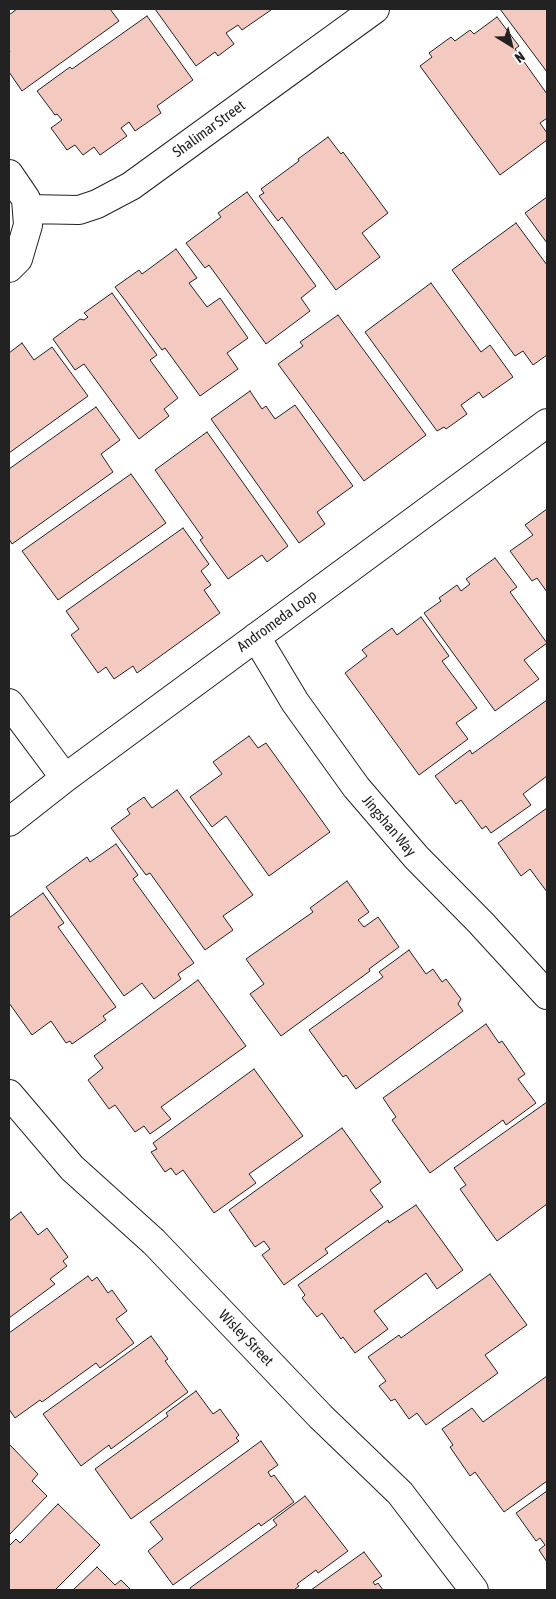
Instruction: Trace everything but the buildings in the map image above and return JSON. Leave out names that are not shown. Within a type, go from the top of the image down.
[{"type":"street","name":"Shalimar Street","points":[[27,209],[79,210],[97,204],[131,186],[375,9]]},
{"type":"street","points":[[9,174],[26,200],[28,225],[18,260],[9,268]]},
{"type":"street","name":"Andromeda Loop","points":[[9,822],[65,778],[547,423]]},
{"type":"street","name":"Jingshan Way","points":[[256,637],[294,702],[356,787],[416,857],[547,995]]},
{"type":"street","points":[[9,703],[65,778]]},
{"type":"street","name":"Wisley Street","points":[[9,1094],[72,1168],[154,1242],[321,1417],[400,1493],[474,1590]]}]
